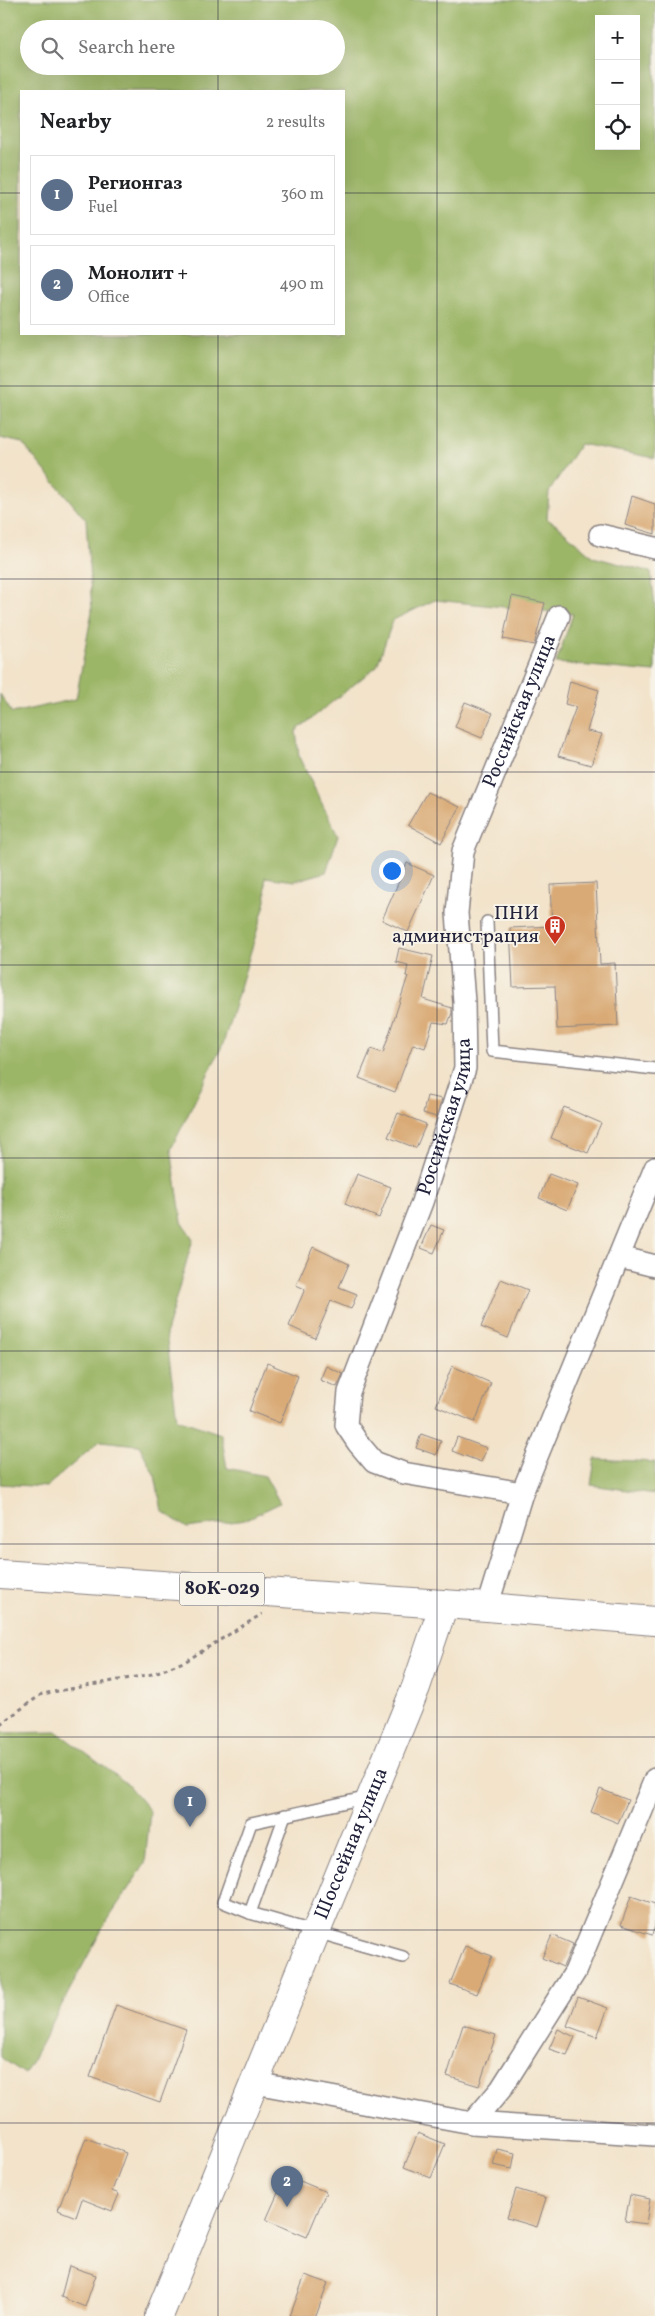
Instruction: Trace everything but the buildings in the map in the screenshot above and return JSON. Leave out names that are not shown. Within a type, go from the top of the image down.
[{"type":"street","points":[[600,535],[655,548]]},
{"type":"street","name":"Российская улица","points":[[522,1493],[403,1473],[374,1462],[346,1425],[349,1392],[422,1202],[465,1068],[464,1002],[457,913],[463,850],[559,616]]},
{"type":"street","points":[[486,1607],[522,1493],[655,1168]]},
{"type":"street","points":[[619,1257],[644,1265],[655,1266]]},
{"type":"street","name":"80К-029","points":[[0,1574],[486,1607],[655,1621]]},
{"type":"street","name":"Шоссейная улица","points":[[159,2316],[416,1687],[444,1604]]},
{"type":"street","points":[[472,2123],[501,2089],[575,1972],[655,1779]]},
{"type":"street","points":[[255,2083],[472,2123],[655,2135]]},
{"type":"lane","points":[[486,922],[492,1051],[655,1069]]},
{"type":"lane","points":[[370,1797],[252,1822],[223,1902],[250,1913],[403,1957]]},
{"type":"lane","points":[[250,1913],[285,1815]]},
{"type":"path","points":[[0,1724],[42,1694],[152,1674],[186,1661],[273,1608],[275,1592]]},
{"type":"green space","points":[[0,0],[655,0],[655,458],[580,444],[549,492],[547,519],[558,526],[593,557],[651,572],[655,606],[655,672],[556,663],[573,614],[435,600],[393,620],[377,666],[296,731],[299,757],[338,836],[326,872],[295,881],[265,877],[266,901],[223,1044],[171,1149],[182,1222],[193,1239],[166,1333],[177,1419],[221,1434],[227,1468],[265,1476],[280,1503],[245,1520],[187,1528],[162,1511],[155,1476],[139,1445],[100,1441],[46,1487],[0,1484],[0,694],[12,713],[76,699],[92,611],[86,520],[22,443],[0,438]]},
{"type":"green space","points":[[595,1459],[655,1462],[655,1494],[591,1485]]},
{"type":"green space","points":[[57,1732],[126,1783],[150,1811],[145,1864],[107,1920],[25,2074],[0,2057],[0,1733]]},
{"type":"place","name":"ПНИ администрация","points":[[555,945]]},
{"type":"place","name":"Регионгаз","points":[[190,1827]]},
{"type":"place","name":"Монолит +","points":[[287,2207]]}]
